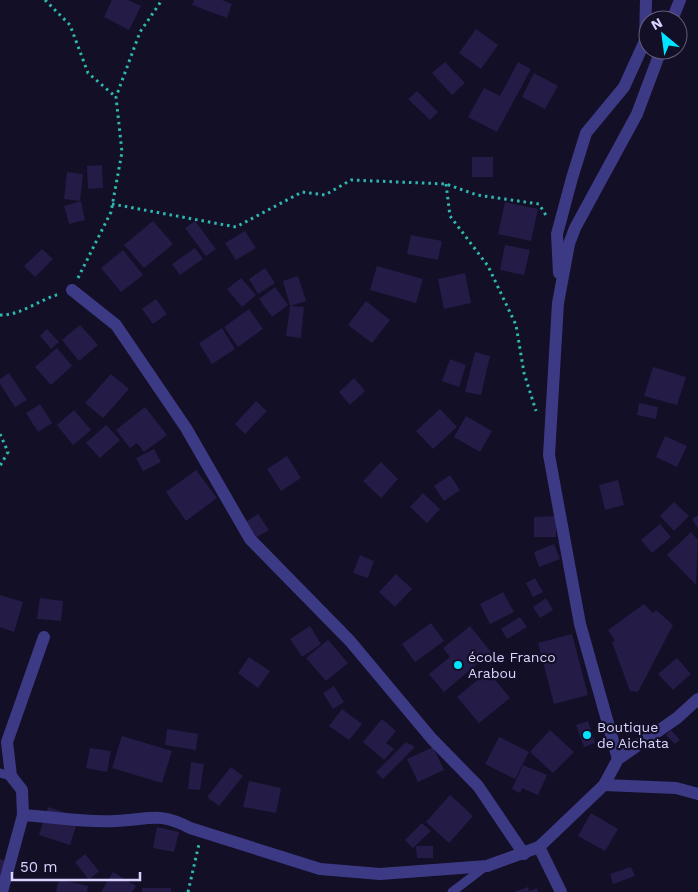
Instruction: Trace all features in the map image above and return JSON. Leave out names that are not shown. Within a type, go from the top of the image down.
[{"type":"street","points":[[560,296],[557,234],[586,133],[624,88],[645,41],[646,0]]},
{"type":"street","points":[[618,759],[580,624],[549,455],[560,296],[569,244],[575,228],[637,114],[657,60]]},
{"type":"street","points":[[72,290],[116,326],[186,428],[250,539],[350,641],[432,739],[478,786],[524,854]]},
{"type":"street","points":[[2,892],[23,815],[22,790],[6,774],[7,742],[44,637]]},
{"type":"street","points":[[23,815],[115,822],[148,817],[172,818],[190,828],[320,869],[380,874],[487,866],[539,847],[604,785],[618,759],[677,718],[698,698]]},
{"type":"street","points":[[604,785],[676,788],[698,794]]},
{"type":"street","points":[[539,847],[561,892]]},
{"type":"lane","points":[[452,892],[487,866]]},
{"type":"path","points":[[45,0],[70,25],[88,73],[116,97]]},
{"type":"path","points":[[0,315],[10,316],[44,298],[72,290],[111,212],[122,152],[116,97],[140,32],[162,0]]},
{"type":"path","points":[[112,204],[236,227],[302,192],[325,195],[351,180],[446,184],[477,195],[539,204],[557,234]]},
{"type":"path","points":[[446,184],[450,216],[488,266],[516,324],[524,373],[538,418]]},
{"type":"path","points":[[0,434],[8,452],[0,466]]},
{"type":"path","points":[[188,892],[200,845],[190,828]]},
{"type":"building","points":[[112,0],[128,0],[141,6],[129,30],[104,17]]},
{"type":"building","points":[[194,0],[222,0],[232,4],[227,18],[192,5]]},
{"type":"building","points":[[476,29],[498,45],[481,69],[459,53]]},
{"type":"building","points":[[445,62],[465,83],[452,95],[432,73]]},
{"type":"building","points":[[518,62],[531,69],[497,132],[468,117],[484,88],[500,96]]},
{"type":"building","points":[[534,73],[558,86],[545,109],[522,97]]},
{"type":"building","points":[[417,91],[438,112],[430,120],[408,99]]},
{"type":"building","points":[[472,157],[493,157],[493,177],[472,177]]},
{"type":"building","points":[[102,165],[103,188],[88,189],[87,166]]},
{"type":"building","points":[[67,172],[83,174],[80,201],[64,199]]},
{"type":"building","points":[[81,201],[85,220],[69,224],[64,206]]},
{"type":"building","points":[[505,202],[538,209],[531,241],[498,234]]},
{"type":"building","points":[[153,221],[173,244],[144,268],[124,245]]},
{"type":"building","points":[[195,221],[216,249],[206,256],[185,228]]},
{"type":"building","points":[[245,231],[256,248],[236,260],[225,243]]},
{"type":"building","points":[[411,235],[442,241],[438,260],[407,254]]},
{"type":"building","points":[[505,245],[530,250],[524,275],[500,270]]},
{"type":"building","points":[[195,248],[203,259],[180,275],[172,264]]},
{"type":"building","points":[[42,249],[53,259],[35,277],[24,266]]},
{"type":"building","points":[[123,250],[143,275],[121,292],[101,268]]},
{"type":"building","points":[[377,266],[423,279],[416,303],[370,290]]},
{"type":"building","points":[[265,268],[275,283],[258,294],[249,279]]},
{"type":"building","points":[[465,273],[471,303],[444,309],[438,279]]},
{"type":"building","points":[[298,276],[306,301],[290,306],[283,281]]},
{"type":"building","points":[[241,278],[256,295],[242,307],[227,289]]},
{"type":"building","points":[[275,287],[288,305],[272,317],[259,299]]},
{"type":"building","points":[[156,299],[167,314],[153,324],[142,309]]},
{"type":"building","points":[[366,301],[390,320],[372,343],[348,325]]},
{"type":"building","points":[[290,306],[304,307],[301,338],[286,336]]},
{"type":"building","points":[[249,309],[263,329],[238,347],[224,327]]},
{"type":"building","points":[[80,325],[98,345],[79,361],[62,340]]},
{"type":"building","points":[[222,328],[235,349],[212,364],[199,343]]},
{"type":"building","points":[[47,329],[59,342],[51,349],[40,336]]},
{"type":"building","points":[[57,348],[72,366],[51,385],[35,367]]},
{"type":"building","points":[[475,352],[490,356],[481,395],[465,392]]},
{"type":"building","points":[[450,359],[466,365],[459,387],[442,381]]},
{"type":"building","points":[[653,367],[686,377],[677,405],[644,396]]},
{"type":"building","points":[[9,373],[27,400],[15,407],[0,384],[0,379]]},
{"type":"building","points":[[111,374],[129,389],[103,418],[85,403]]},
{"type":"building","points":[[354,378],[365,391],[350,405],[339,392]]},
{"type":"building","points":[[256,401],[267,411],[245,434],[235,424]]},
{"type":"building","points":[[639,403],[658,407],[656,419],[637,415]]},
{"type":"building","points":[[40,404],[52,423],[38,432],[26,413]]},
{"type":"building","points":[[145,407],[167,435],[144,452],[137,443],[130,448],[116,430]]},
{"type":"building","points":[[440,409],[457,427],[433,449],[416,431]]},
{"type":"building","points":[[74,410],[91,430],[73,445],[57,425]]},
{"type":"building","points":[[466,416],[492,431],[480,452],[454,437]]},
{"type":"building","points":[[106,425],[120,440],[100,458],[86,443]]},
{"type":"building","points":[[665,436],[687,446],[677,467],[656,457]]},
{"type":"building","points":[[154,449],[161,462],[143,471],[136,458]]},
{"type":"building","points":[[287,456],[301,478],[281,491],[267,469]]},
{"type":"building","points":[[381,462],[398,479],[381,498],[363,481]]},
{"type":"building","points":[[196,470],[217,498],[186,521],[166,492]]},
{"type":"building","points":[[450,475],[460,490],[444,501],[434,486]]},
{"type":"building","points":[[618,480],[624,505],[605,510],[599,485]]},
{"type":"building","points":[[423,493],[440,509],[427,523],[410,507]]},
{"type":"building","points":[[674,502],[689,516],[674,531],[660,516]]},
{"type":"building","points":[[258,514],[269,530],[252,540],[242,524]]},
{"type":"building","points":[[698,515],[698,529],[692,519]]},
{"type":"building","points":[[556,516],[556,537],[534,537],[534,517]]},
{"type":"building","points":[[660,524],[671,537],[652,553],[641,540]]},
{"type":"building","points":[[691,532],[698,540],[696,585],[667,555]]},
{"type":"building","points":[[554,544],[560,559],[539,567],[534,552]]},
{"type":"building","points":[[360,555],[374,561],[368,578],[353,573]]},
{"type":"building","points":[[396,574],[412,589],[395,607],[379,592]]},
{"type":"building","points":[[535,578],[543,592],[533,597],[526,583]]},
{"type":"building","points":[[503,592],[514,612],[490,624],[480,604]]},
{"type":"building","points":[[0,595],[23,602],[14,632],[0,627]]},
{"type":"building","points":[[40,598],[63,601],[61,621],[37,619]]},
{"type":"building","points":[[546,598],[553,610],[540,618],[533,607]]},
{"type":"building","points":[[644,604],[653,613],[656,610],[673,625],[638,692],[630,691],[612,642],[615,641],[608,630]]},
{"type":"building","points":[[520,617],[527,627],[507,639],[501,629]]},
{"type":"building","points":[[431,623],[444,641],[415,662],[402,644]]},
{"type":"building","points":[[310,626],[321,644],[302,657],[290,639]]},
{"type":"building","name":"école Franco Arabou","points":[[470,626],[491,652],[444,692],[429,674],[450,657],[443,648]]},
{"type":"building","points":[[572,634],[588,695],[554,704],[538,643]]},
{"type":"building","points":[[328,640],[348,663],[326,681],[306,658]]},
{"type":"building","points":[[249,657],[270,671],[258,688],[238,673]]},
{"type":"building","points":[[677,658],[691,674],[673,690],[658,674]]},
{"type":"building","points":[[488,671],[510,698],[479,723],[457,697]]},
{"type":"building","points":[[334,686],[344,702],[333,709],[323,693]]},
{"type":"building","points":[[342,709],[362,724],[349,740],[329,726]]},
{"type":"building","points":[[382,719],[396,731],[386,743],[394,749],[384,760],[363,742]]},
{"type":"building","points":[[588,721],[595,743],[584,747],[576,725]]},
{"type":"building","points":[[167,729],[198,734],[196,750],[165,745]]},
{"type":"building","points":[[550,730],[574,752],[553,773],[530,752]]},
{"type":"building","points":[[671,730],[680,740],[675,744],[666,735]]},
{"type":"building","points":[[122,736],[172,751],[162,783],[112,768]]},
{"type":"building","points":[[499,737],[529,752],[515,779],[485,764]]},
{"type":"building","points":[[406,742],[415,747],[383,779],[376,772]]},
{"type":"building","points":[[433,747],[444,770],[418,782],[407,759]]},
{"type":"building","points":[[90,748],[111,751],[107,772],[86,768]]},
{"type":"building","points":[[191,762],[204,764],[200,790],[188,789]]},
{"type":"building","points":[[523,765],[547,775],[538,795],[522,788],[520,793],[512,789]]},
{"type":"building","points":[[231,767],[243,776],[219,806],[207,797]]},
{"type":"building","points":[[249,781],[281,788],[276,813],[243,807]]},
{"type":"building","points":[[450,795],[473,816],[449,843],[426,822]]},
{"type":"building","points":[[48,807],[79,817],[70,845],[39,835]]},
{"type":"building","points":[[591,813],[618,829],[605,851],[578,836]]},
{"type":"building","points":[[422,823],[431,831],[413,848],[405,840]]},
{"type":"building","points":[[157,827],[179,832],[174,852],[153,848]]},
{"type":"building","points":[[416,846],[433,846],[433,858],[417,858]]},
{"type":"building","points":[[85,854],[99,871],[89,880],[75,862]]},
{"type":"building","points":[[0,859],[6,861],[0,878]]},
{"type":"building","points":[[631,867],[635,876],[613,884],[610,874]]},
{"type":"building","points":[[113,872],[136,886],[132,892],[101,892]]},
{"type":"building","points":[[59,879],[88,886],[87,892],[56,892]]},
{"type":"building","points":[[528,887],[529,891],[537,888],[538,892],[514,892]]},
{"type":"building","points":[[142,888],[171,888],[171,892],[142,892]]},
{"type":"place","name":"école Franco Arabou","points":[[458,665]]},
{"type":"place","name":"Boutique de Aichata","points":[[587,735]]}]
